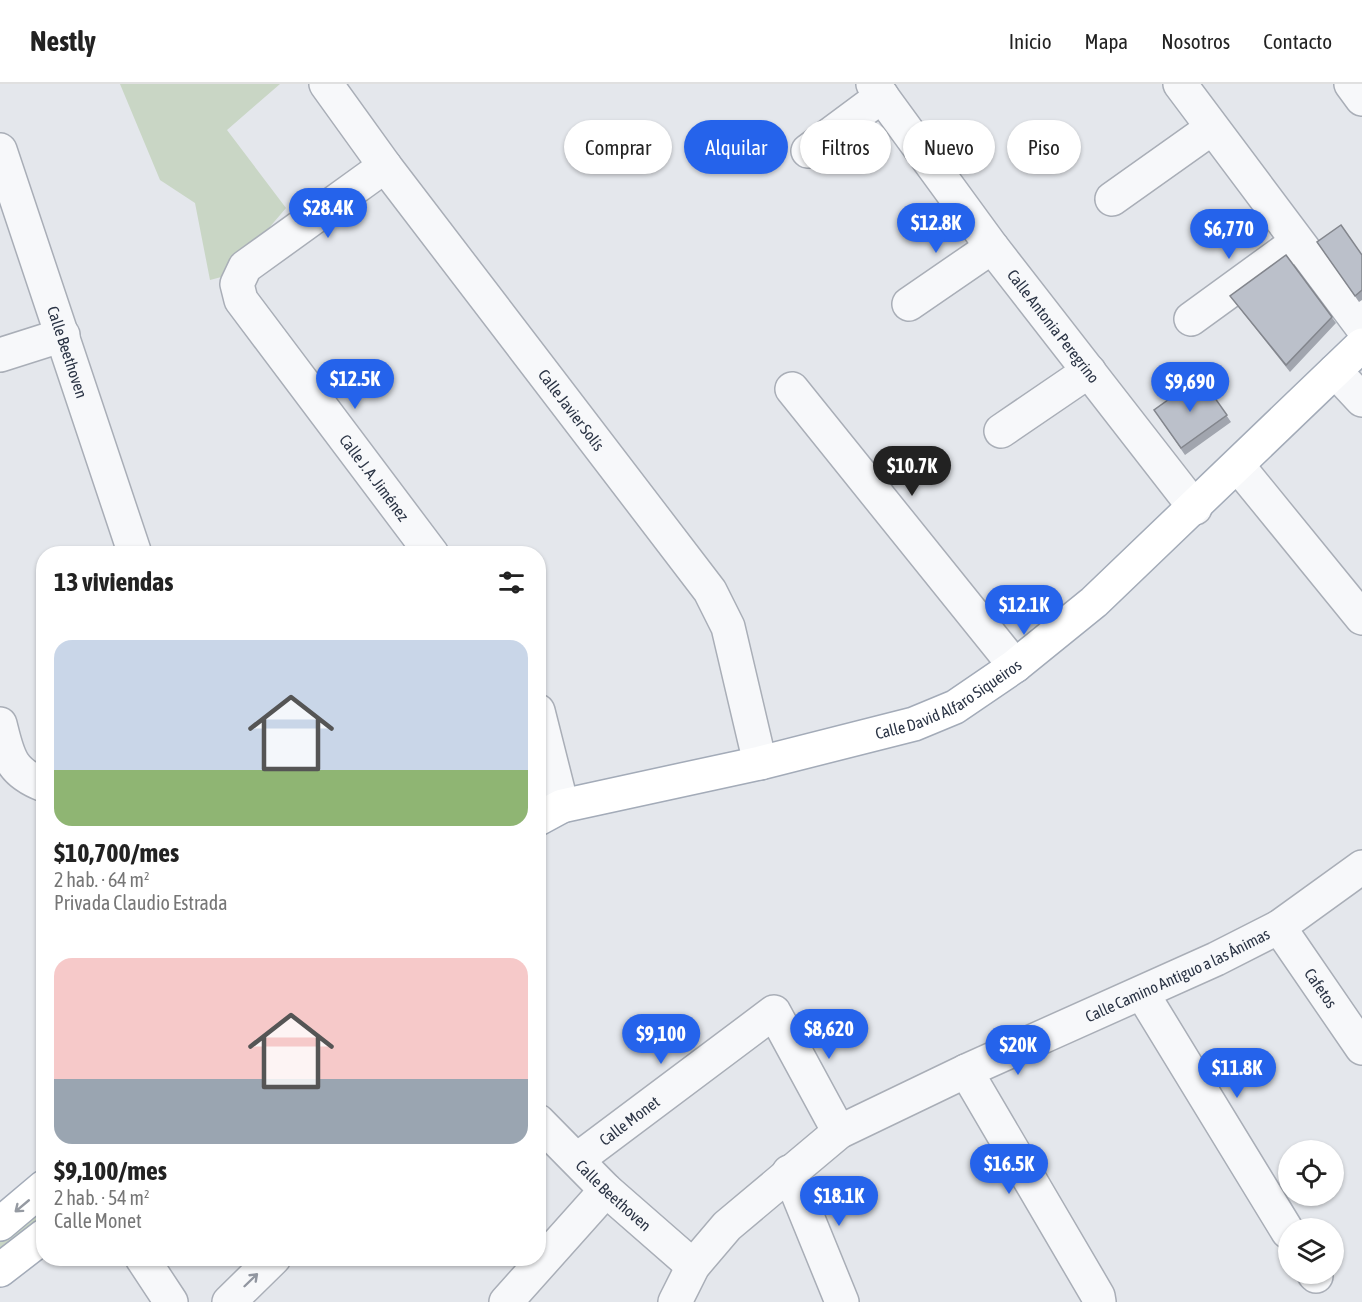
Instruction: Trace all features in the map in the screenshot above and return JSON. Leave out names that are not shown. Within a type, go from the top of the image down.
[{"type":"main road","name":"Calle David Alfaro Siqueiros","points":[[546,808],[760,763],[914,724],[954,707],[1015,666],[1094,602],[1195,508],[1362,345]]},
{"type":"main road","points":[[0,1224],[36,1194]]},
{"type":"main road","points":[[0,1270],[36,1242]]},
{"type":"street","name":"Calle Javier Solís","points":[[326,84],[385,166],[710,591],[728,627],[760,763]]},
{"type":"street","points":[[1180,84],[1362,327]]},
{"type":"street","points":[[1351,84],[1362,99]]},
{"type":"street","points":[[843,120],[877,90]]},
{"type":"street","name":"Calle Antonia Peregrino","points":[[877,90],[992,246],[1195,508]]},
{"type":"street","points":[[1112,199],[1212,128]]},
{"type":"street","name":"Calle Beethoven","points":[[0,150],[9,198],[63,335],[132,546]]},
{"type":"street","name":"Calle J. A. Jiménez","points":[[385,166],[245,267],[237,284],[241,300],[426,546]]},
{"type":"street","points":[[1191,319],[1297,242]]},
{"type":"street","points":[[909,304],[992,246]]},
{"type":"street","points":[[0,355],[63,335]]},
{"type":"street","points":[[1001,431],[1089,371]]},
{"type":"street","points":[[1335,371],[1362,400]]},
{"type":"street","points":[[792,389],[1015,666]]},
{"type":"street","points":[[1238,466],[1362,618]]},
{"type":"street","points":[[0,724],[10,762],[28,779],[36,782]]},
{"type":"street","name":"Calle Camino Antiguo a las Ánimas","points":[[675,1302],[693,1266],[727,1226],[839,1132],[966,1071],[1142,993],[1279,927],[1362,867]]},
{"type":"street","name":"Cafetos","points":[[1279,927],[1362,1048]]},
{"type":"street","points":[[1142,993],[1279,1218]]},
{"type":"street","name":"Calle Monet","points":[[578,1159],[774,1012],[839,1132]]},
{"type":"street","points":[[966,1071],[1099,1302]]},
{"type":"street","name":"Calle Beethoven","points":[[546,1129],[606,1190],[693,1266]]},
{"type":"street","points":[[789,1172],[842,1302]]},
{"type":"street","points":[[546,1257],[606,1190]]},
{"type":"street","points":[[147,1266],[171,1302]]},
{"type":"street","points":[[229,1302],[266,1266]]},
{"type":"street","points":[[506,1302],[538,1266]]},
{"type":"green space","points":[[120,84],[280,84],[227,130],[286,208],[229,275],[210,280],[195,203],[160,180]]},
{"type":"green space","points":[[36,1207],[36,1227],[0,1258],[0,1235]]},
{"type":"building","points":[[1341,225],[1362,255],[1362,290],[1355,296],[1317,242]]},
{"type":"building","points":[[1286,255],[1332,317],[1286,365],[1230,296]]},
{"type":"building","points":[[1200,377],[1227,415],[1181,448],[1154,410]]}]
